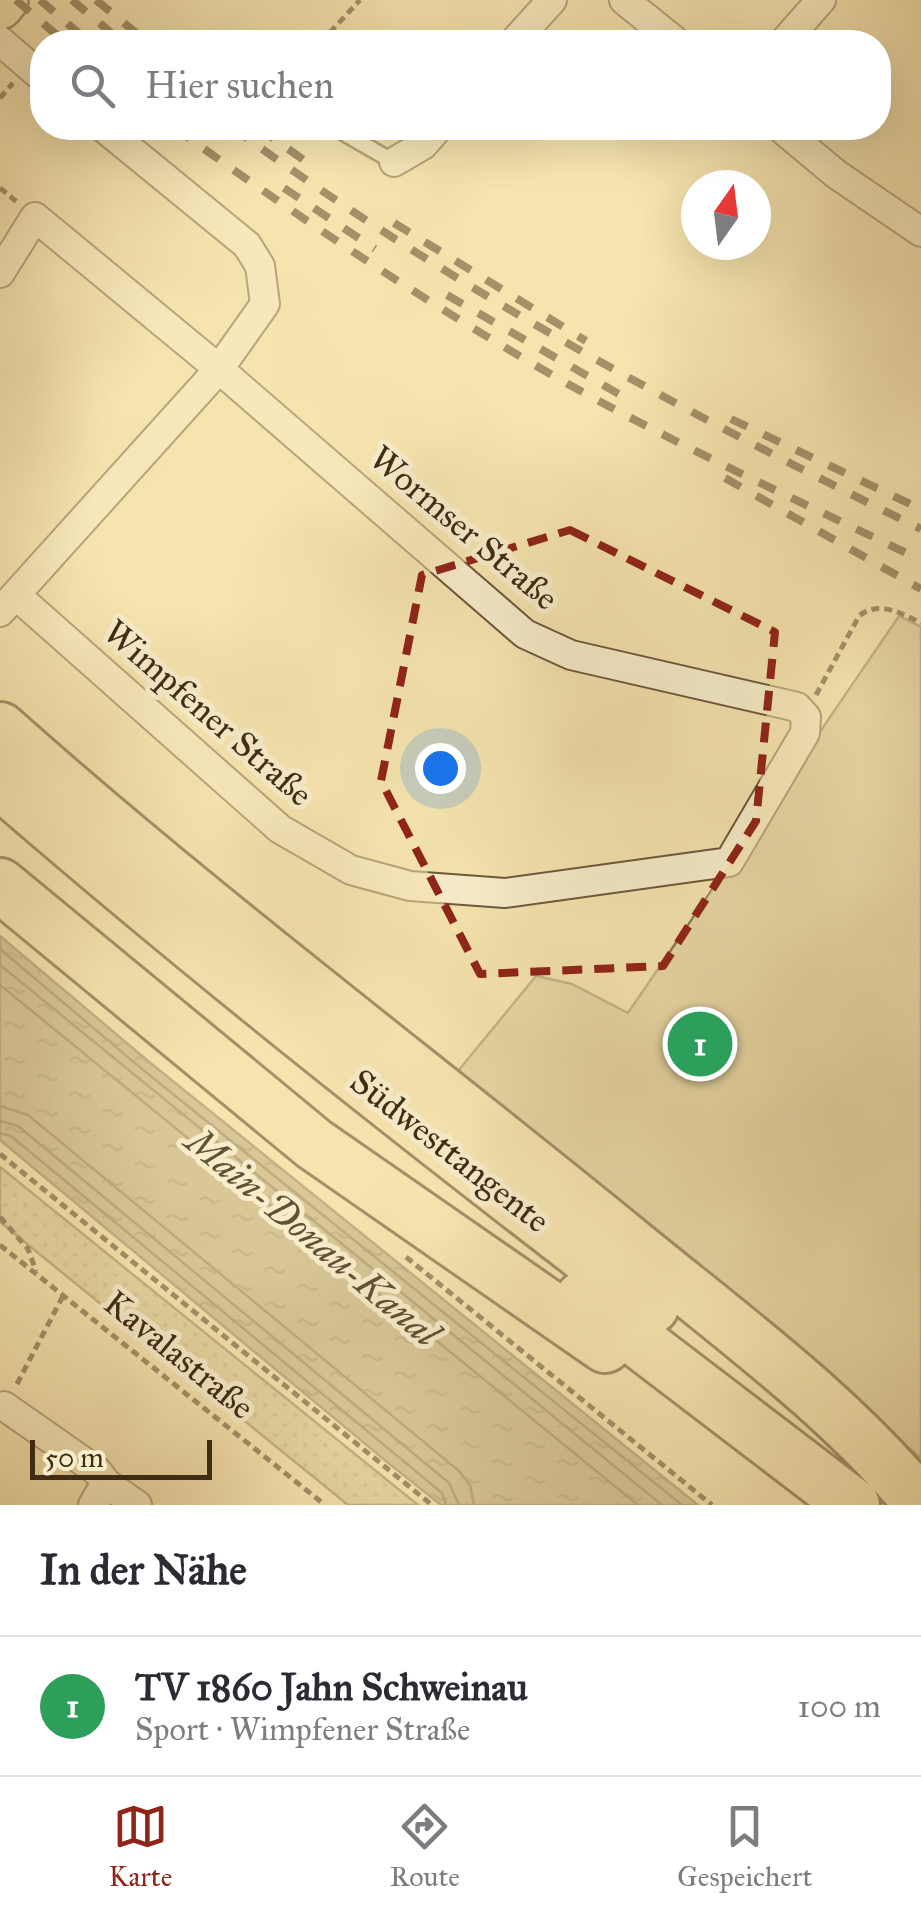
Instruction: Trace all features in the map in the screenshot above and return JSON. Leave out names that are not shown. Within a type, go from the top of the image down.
[{"type":"highway","points":[[0,730],[225,920],[872,1444],[921,1504]]},
{"type":"highway","name":"Südwesttangente","points":[[0,782],[161,920],[424,1133],[911,1505]]},
{"type":"highway","name":"Südwesttangente","points":[[0,830],[314,1090],[853,1505]]},
{"type":"highway","points":[[0,884],[327,1153],[672,1394],[758,1432]]},
{"type":"main road","points":[[0,6],[5,0]]},
{"type":"street","points":[[525,30],[552,0]]},
{"type":"street","points":[[624,0],[661,30]]},
{"type":"street","points":[[795,30],[822,0]]},
{"type":"street","points":[[0,41],[30,67]]},
{"type":"street","points":[[9,604],[220,369],[258,320],[265,304],[260,266],[247,245],[119,140]]},
{"type":"street","points":[[394,162],[427,140]]},
{"type":"street","points":[[795,140],[836,174],[921,232]]},
{"type":"street","name":"Wormser Straße","points":[[0,273],[35,217],[220,369],[524,634],[571,655],[797,707],[806,717]]},
{"type":"street","name":"Wimpfener Straße","points":[[9,604],[280,829],[351,870],[410,886],[505,893],[729,862],[804,733],[806,717]]},
{"type":"street","points":[[4,1406],[97,1471],[99,1494],[137,1505]]},
{"type":"lane","points":[[356,140],[394,162]]},
{"type":"path","points":[[332,30],[360,0]]},
{"type":"path","points":[[806,717],[859,616],[868,609],[883,608],[921,623]]},
{"type":"path","points":[[0,1154],[432,1505]]},
{"type":"path","points":[[0,1217],[28,1249],[37,1274]]},
{"type":"path","name":"Kavalastraße","points":[[0,1245],[325,1505]]},
{"type":"path","points":[[4,1406],[64,1295]]},
{"type":"highlighted area","points":[[570,530],[775,632],[756,821],[663,966],[480,974],[381,781],[422,575]]},
{"type":"shaded area","points":[[899,616],[921,627],[921,1458],[454,1076],[536,976],[572,984],[628,1013]]},
{"type":"shaded area","points":[[0,1167],[418,1505],[348,1505],[0,1222]]},
{"type":"water","name":"Main-Donau-Kanal","points":[[0,936],[148,1061],[698,1505],[441,1505],[387,1462],[0,1140]]},
{"type":"railway","points":[[16,0],[51,30]]},
{"type":"railway","points":[[40,0],[75,30]]},
{"type":"railway","points":[[72,0],[108,30]]},
{"type":"railway","points":[[96,0],[132,30]]},
{"type":"railway","points":[[192,140],[368,262],[517,355],[743,475],[921,560]]},
{"type":"railway","points":[[250,140],[400,242],[568,344],[921,529]]},
{"type":"railway","points":[[276,140],[308,163]]},
{"type":"railway","points":[[284,188],[375,249]]},
{"type":"railway","points":[[394,223],[586,341]]},
{"type":"railway","points":[[447,295],[624,397]]},
{"type":"railway","points":[[731,419],[921,509]]},
{"type":"railway","points":[[725,478],[921,589]]},
{"type":"place","name":"TV 1860 Jahn Schweinau","points":[[700,1044]]}]
